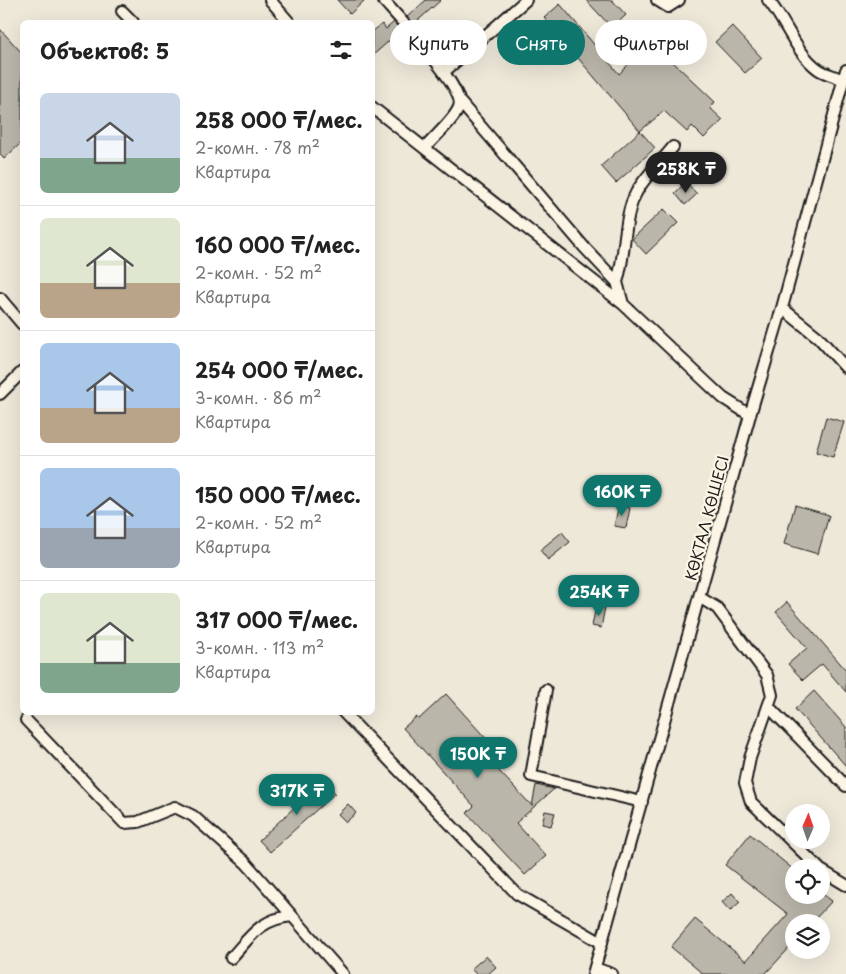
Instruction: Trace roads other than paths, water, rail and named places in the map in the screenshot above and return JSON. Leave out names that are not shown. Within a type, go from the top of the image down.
[{"type":"street","points":[[270,0],[287,20]]},
{"type":"street","points":[[383,0],[444,72],[459,96],[459,109],[425,148]]},
{"type":"street","points":[[444,72],[526,0]]},
{"type":"street","points":[[657,0],[668,8],[679,0]]},
{"type":"street","points":[[768,0],[781,16],[789,34],[805,55],[819,69],[845,75]]},
{"type":"street","points":[[122,11],[131,20]]},
{"type":"street","name":"КӨКТАЛ КӨШЕСІ","points":[[594,971],[750,415],[782,308],[845,75]]},
{"type":"street","points":[[460,102],[584,247],[617,282],[623,304]]},
{"type":"street","points":[[375,109],[623,304],[723,398],[750,415]]},
{"type":"street","points":[[617,282],[623,263],[625,232],[635,194],[673,148]]},
{"type":"street","points":[[0,298],[20,322]]},
{"type":"street","points":[[782,308],[818,337],[846,368]]},
{"type":"street","points":[[0,394],[20,374]]},
{"type":"street","points":[[699,597],[717,608],[767,675],[772,695],[750,758],[745,783],[751,802],[810,859]]},
{"type":"street","points":[[546,690],[531,776],[642,802]]},
{"type":"street","points":[[768,706],[846,786]]},
{"type":"street","points":[[346,715],[517,894],[602,943]]},
{"type":"street","points":[[26,720],[124,823],[138,822],[175,807],[194,816],[246,863],[343,974]]},
{"type":"street","points":[[830,875],[846,885]]},
{"type":"street","points":[[231,958],[266,923],[274,918],[292,916]]},
{"type":"street","points":[[594,971],[612,974]]}]
